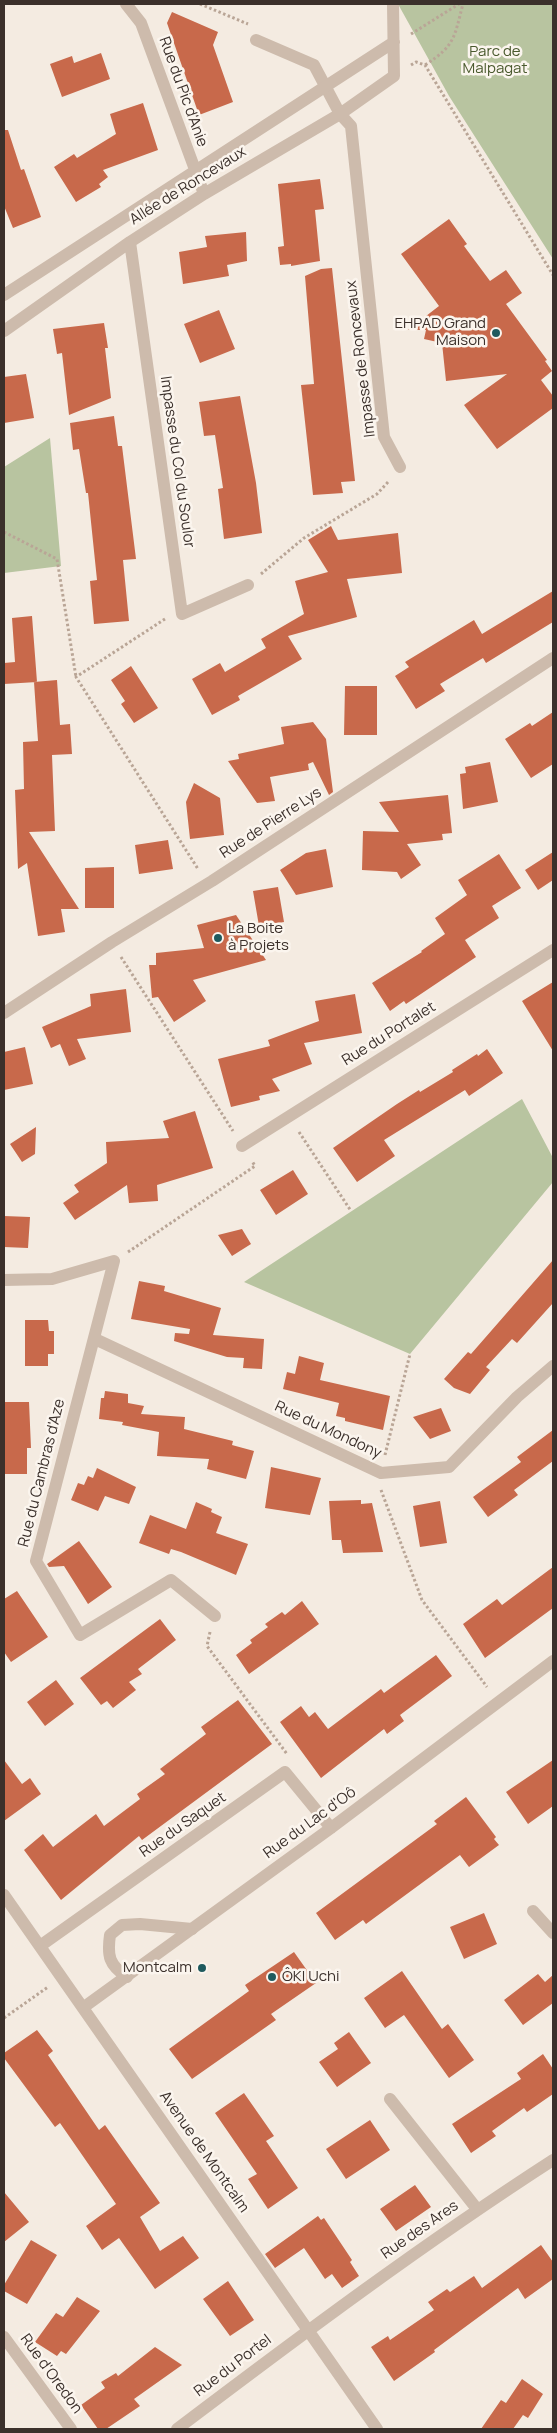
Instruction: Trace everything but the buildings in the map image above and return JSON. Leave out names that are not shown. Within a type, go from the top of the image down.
[{"type":"street","name":"Rue du Pic d'Anie","points":[[126,4],[141,23],[204,194]]},
{"type":"street","points":[[393,4],[394,42]]},
{"type":"street","name":"Impasse de Roncevaux","points":[[256,40],[314,64],[340,114],[351,126],[384,437],[400,467]]},
{"type":"street","name":"Allée de Roncevaux","points":[[4,295],[394,42]]},
{"type":"street","name":"Allée de Roncevaux","points":[[4,331],[130,242],[204,194],[340,114],[394,76],[394,42]]},
{"type":"street","name":"Impasse du Col du Soulor","points":[[130,242],[182,614]]},
{"type":"street","points":[[182,614],[248,586]]},
{"type":"street","name":"Rue de Pierre Lys","points":[[4,1013],[112,942],[212,881],[553,658]]},
{"type":"street","name":"Rue du Portalet","points":[[242,1146],[553,950]]},
{"type":"street","points":[[4,1280],[52,1279],[114,1261]]},
{"type":"street","name":"Rue du Cambras d'Aze","points":[[114,1261],[36,1561],[80,1635],[171,1580],[215,1616]]},
{"type":"street","name":"Rue du Mondony","points":[[95,1339],[381,1473],[449,1467],[517,1397],[553,1366]]},
{"type":"street","name":"Rue du Lac d'Oô","points":[[84,2008],[331,1828],[553,1661]]},
{"type":"street","points":[[285,1772],[331,1828]]},
{"type":"street","name":"Rue du Saquet","points":[[40,1946],[285,1772]]},
{"type":"street","name":"Avenue de Montcalm","points":[[4,1895],[377,2429]]},
{"type":"street","points":[[533,1910],[553,1933]]},
{"type":"street","points":[[127,1976],[110,1963],[108,1953],[110,1935],[122,1925],[140,1924],[192,1929]]},
{"type":"street","points":[[390,2099],[477,2210]]},
{"type":"street","name":"Rue des Ares","points":[[308,2330],[477,2210],[553,2160]]},
{"type":"street","name":"Rue du Portel","points":[[177,2429],[308,2330]]},
{"type":"street","name":"Rue d'Oredon","points":[[4,2337],[71,2429]]},
{"type":"path","points":[[200,4],[248,24],[256,40]]},
{"type":"path","points":[[394,42],[415,32],[461,4]]},
{"type":"path","points":[[461,4],[453,41],[447,50],[425,65],[553,275]]},
{"type":"path","points":[[248,586],[304,538],[377,494],[400,467]]},
{"type":"path","points":[[4,532],[57,559],[76,678],[198,870],[212,881]]},
{"type":"path","points":[[76,678],[163,620],[182,614]]},
{"type":"path","points":[[112,942],[255,1166],[114,1261]]},
{"type":"path","points":[[289,1116],[351,1211]]},
{"type":"path","points":[[410,1354],[378,1485],[422,1600],[498,1702]]},
{"type":"path","points":[[215,1616],[206,1646],[290,1758],[285,1772]]},
{"type":"path","points":[[4,2018],[61,1978]]},
{"type":"green space","name":"Parc de Malpagat","points":[[398,4],[553,4],[553,259],[449,96]]},
{"type":"green space","points":[[50,438],[61,566],[4,573],[4,467]]},
{"type":"green space","points":[[522,1099],[553,1158],[553,1182],[410,1354],[244,1282]]},
{"type":"place","name":"EHPAD Grand Maison","points":[[496,333]]},
{"type":"place","name":"La Boite à Projets","points":[[218,938]]},
{"type":"place","name":"Montcalm","points":[[202,1968]]},
{"type":"place","name":"ÔKI Uchi","points":[[272,1977]]}]
